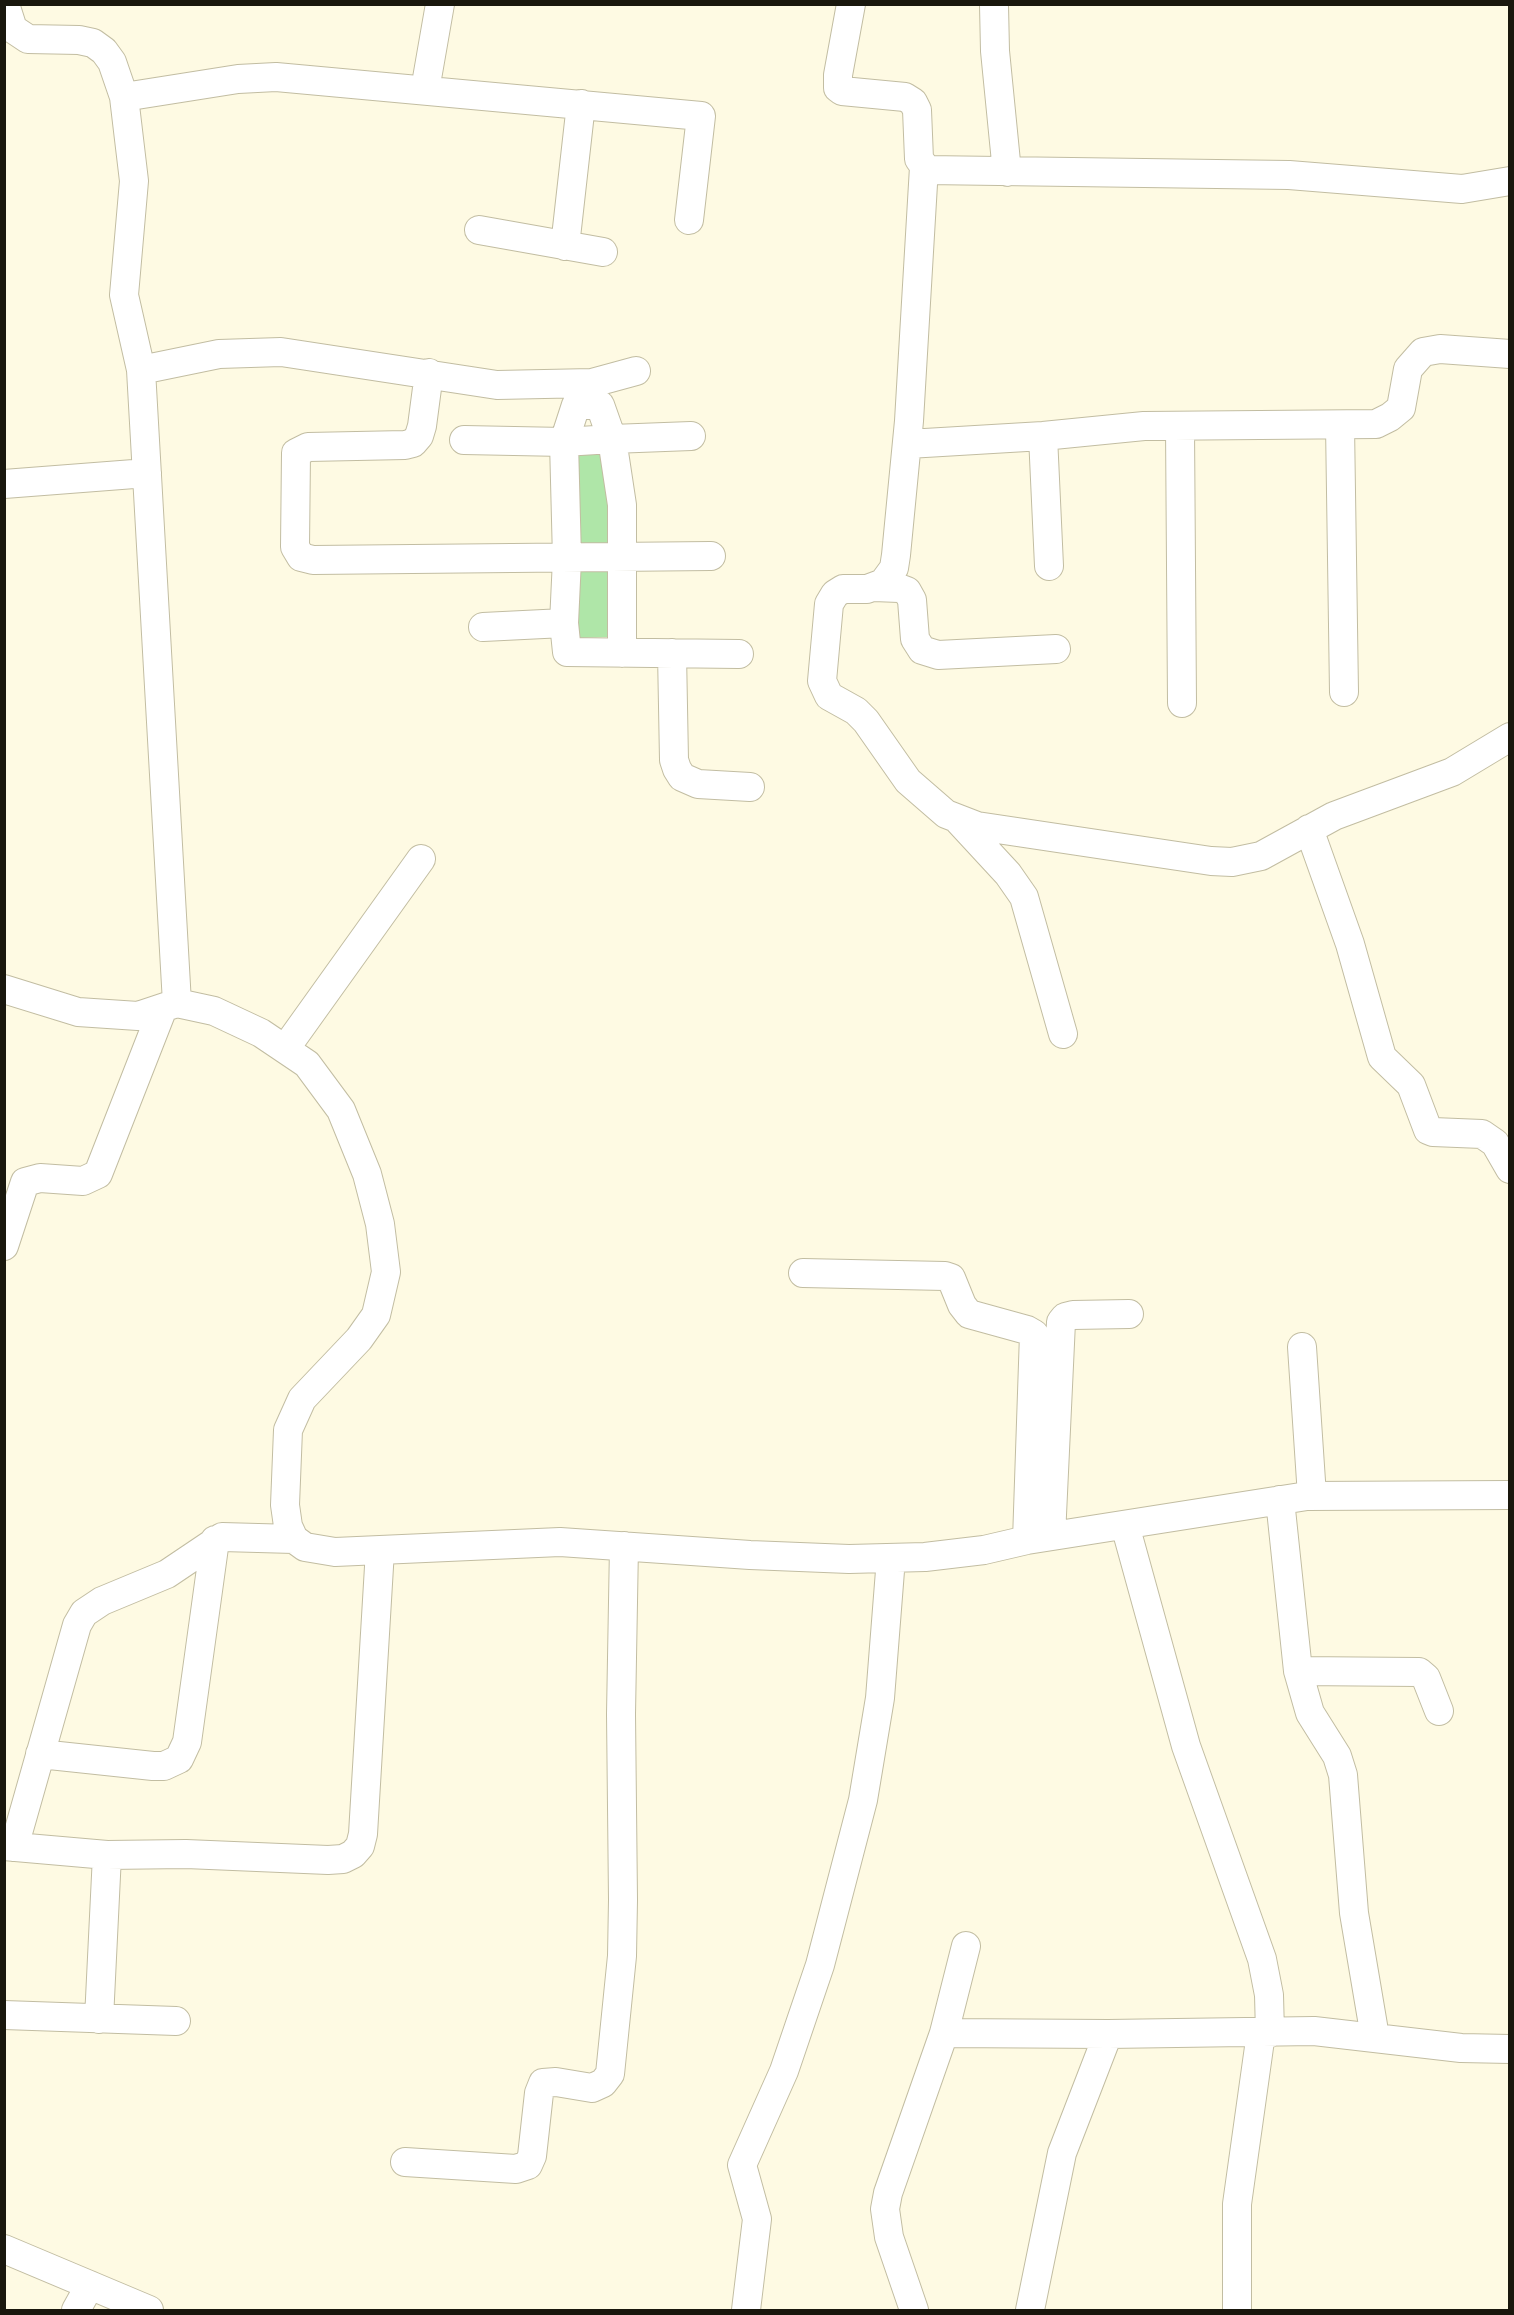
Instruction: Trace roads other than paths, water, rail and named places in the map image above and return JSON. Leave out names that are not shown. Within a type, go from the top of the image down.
[{"type":"street","points":[[4,1246],[25,1182],[40,1178],[83,1181],[98,1174],[170,1006],[141,370],[124,295],[134,181],[124,97],[112,62],[104,51],[93,43],[79,40],[28,39],[13,29],[5,4]]},
{"type":"street","points":[[425,90],[440,4]]},
{"type":"street","points":[[851,4],[838,75],[838,88],[842,91],[910,99],[916,105],[919,159],[924,167],[908,444],[894,568],[883,583],[874,587]]},
{"type":"street","points":[[994,5],[995,51],[1007,172]]},
{"type":"street","points":[[124,97],[238,80],[276,77],[701,116],[689,220]]},
{"type":"street","points":[[566,246],[581,104]]},
{"type":"street","points":[[924,167],[935,171],[1288,175],[1462,189],[1509,180]]},
{"type":"street","points":[[478,230],[603,252]]},
{"type":"street","points":[[908,444],[1043,436],[1144,426],[1180,428],[1376,424],[1401,408],[1408,369],[1423,352],[1440,350],[1509,354]]},
{"type":"street","points":[[141,370],[219,354],[280,352],[497,384],[591,394],[600,405],[612,439],[622,505],[622,652]]},
{"type":"street","points":[[636,371],[591,394],[576,405],[564,442],[567,559],[564,624],[567,652],[739,654]]},
{"type":"street","points":[[429,373],[422,426],[419,436],[413,442],[405,445],[308,447],[296,453],[295,536],[298,554],[304,559],[474,557],[567,559],[711,556]]},
{"type":"street","points":[[1340,425],[1344,692]]},
{"type":"street","points":[[1180,428],[1182,703]]},
{"type":"street","points":[[464,440],[564,442],[691,436]]},
{"type":"street","points":[[1043,436],[1049,566]]},
{"type":"street","points":[[4,484],[147,473]]},
{"type":"street","points":[[1056,649],[938,655],[922,650],[915,639],[912,600],[907,591],[898,588],[874,587],[843,589],[835,594],[829,604],[823,689],[829,696],[856,711],[873,729],[908,781],[936,807],[959,821],[1008,874],[1024,897],[1063,1034]]},
{"type":"street","points":[[483,627],[564,624]]},
{"type":"street","points":[[672,653],[674,760],[677,769],[682,777],[698,784],[750,787]]},
{"type":"street","points":[[959,821],[1029,834],[1211,861],[1232,862],[1260,856],[1334,816],[1452,772],[1509,736]]},
{"type":"street","points":[[1309,829],[1350,944],[1382,1057],[1411,1084],[1428,1130],[1469,1132],[1490,1137],[1509,1169]]},
{"type":"street","points":[[285,1049],[421,859]]},
{"type":"street","points":[[4,989],[78,1012],[138,1016],[170,1006],[214,1011],[261,1033],[307,1064],[342,1110],[367,1174],[380,1224],[386,1272],[376,1315],[359,1339],[302,1399],[288,1430],[285,1505],[288,1526],[294,1539]]},
{"type":"street","points":[[803,1273],[945,1276],[951,1278],[962,1305],[969,1314],[1034,1334],[1039,1538]]},
{"type":"street","points":[[1039,1538],[1061,1322],[1065,1317],[1073,1315],[1129,1314]]},
{"type":"street","points":[[1302,1347],[1312,1496]]},
{"type":"street","points":[[380,1550],[363,1834],[360,1846],[353,1854],[343,1859],[328,1860],[186,1854],[107,1855],[9,1847],[40,1754],[77,1625],[84,1613],[102,1601],[167,1574],[215,1540],[230,1536],[294,1539],[315,1550],[380,1550],[560,1542],[750,1555],[891,1558],[984,1550],[1039,1538],[1312,1496],[1509,1495]]},
{"type":"street","points":[[1280,1500],[1298,1671],[1310,1713],[1336,1756],[1343,1775],[1354,1913],[1375,2037]]},
{"type":"street","points":[[1125,1524],[1186,1746],[1262,1959],[1269,1995],[1237,2204],[1238,2310]]},
{"type":"street","points":[[40,1754],[153,1766],[164,1766],[179,1759],[187,1742],[215,1540]]},
{"type":"street","points":[[405,2162],[516,2169],[528,2165],[532,2156],[538,2093],[543,2084],[556,2082],[592,2088],[603,2084],[610,2074],[622,1956],[621,1714],[624,1546]]},
{"type":"street","points":[[746,2310],[757,2219],[755,2204],[743,2174],[742,2165],[784,2071],[820,1965],[863,1800],[880,1698],[891,1558]]},
{"type":"street","points":[[1298,1671],[1419,1672],[1426,1678],[1438,1711]]},
{"type":"street","points":[[99,2019],[107,1855]]},
{"type":"street","points":[[914,2310],[889,2237],[885,2209],[888,2193],[944,2033],[966,1946]]},
{"type":"street","points":[[4,2015],[176,2021]]},
{"type":"street","points":[[944,2033],[1108,2034],[1314,2031],[1461,2048],[1509,2049]]},
{"type":"street","points":[[1030,2310],[1062,2153],[1108,2034]]},
{"type":"street","points":[[4,2249],[149,2310]]},
{"type":"street","points":[[76,2310],[90,2285]]}]
